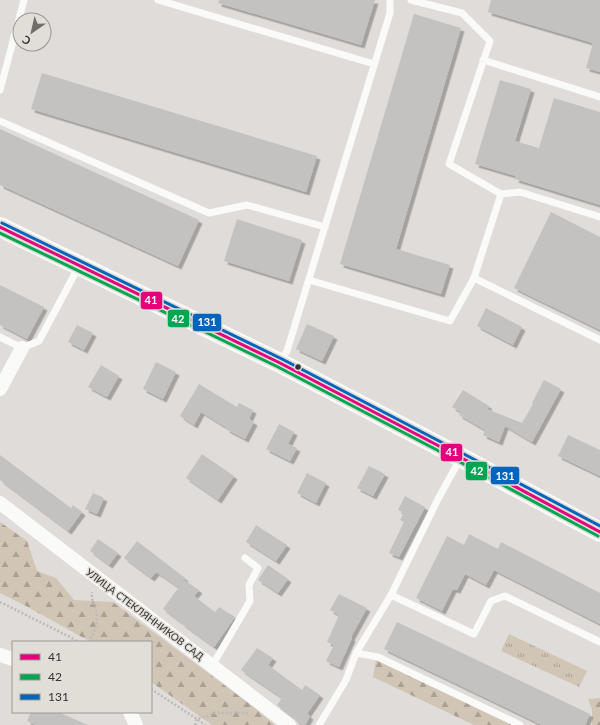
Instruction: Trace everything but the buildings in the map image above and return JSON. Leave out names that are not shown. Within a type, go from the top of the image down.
[{"type":"main road","points":[[0,227],[280,363],[600,532]]},
{"type":"street","points":[[0,390],[22,348]]},
{"type":"street","name":"УЛИЦА СТЕКЛЯННИКОВ САД","points":[[0,503],[289,725]]},
{"type":"street","points":[[0,655],[12,658]]},
{"type":"street","points":[[130,713],[136,725]]},
{"type":"lane","points":[[0,87],[24,0]]},
{"type":"lane","points":[[158,0],[374,64]]},
{"type":"lane","points":[[280,363],[287,351],[390,13],[390,0]]},
{"type":"lane","points":[[411,0],[462,13],[490,41],[449,164],[501,194],[520,192],[600,217]]},
{"type":"lane","points":[[483,60],[600,97]]},
{"type":"lane","points":[[0,121],[208,213],[247,205],[325,227]]},
{"type":"lane","points":[[309,280],[450,321],[474,278],[501,194]]},
{"type":"lane","points":[[0,337],[22,348],[39,341],[79,266]]},
{"type":"lane","points":[[474,278],[600,340]]},
{"type":"lane","points":[[319,725],[346,680],[356,653],[391,595],[460,457]]},
{"type":"lane","points":[[212,666],[250,601],[249,585],[258,568],[245,558]]},
{"type":"lane","points":[[391,595],[474,634],[491,601],[505,596],[600,642]]},
{"type":"lane","points":[[356,653],[378,657],[520,725]]},
{"type":"path","points":[[89,641],[97,624],[97,614],[92,598],[93,574]]},
{"type":"path","points":[[0,602],[76,641]]},
{"type":"path","points":[[152,690],[205,725]]},
{"type":"path","points":[[197,719],[216,713],[274,713]]},
{"type":"path","points":[[196,725],[197,719]]},
{"type":"green space","points":[[0,522],[27,541],[37,571],[56,578],[74,600],[113,602],[255,708],[275,725],[212,725],[152,683],[152,641],[89,641],[0,593]]},
{"type":"green space","points":[[509,634],[587,671],[579,687],[501,651]]},
{"type":"green space","points":[[376,660],[514,725],[474,725],[373,677]]},
{"type":"green space","points":[[600,698],[600,725],[592,725],[592,709],[588,699]]},
{"type":"transit line","name":"131","points":[[2,223],[282,359],[600,526]]},
{"type":"transit line","name":"41","points":[[0,227],[280,363],[600,532]]},
{"type":"transit line","name":"42","points":[[0,233],[278,367],[598,536]]}]
